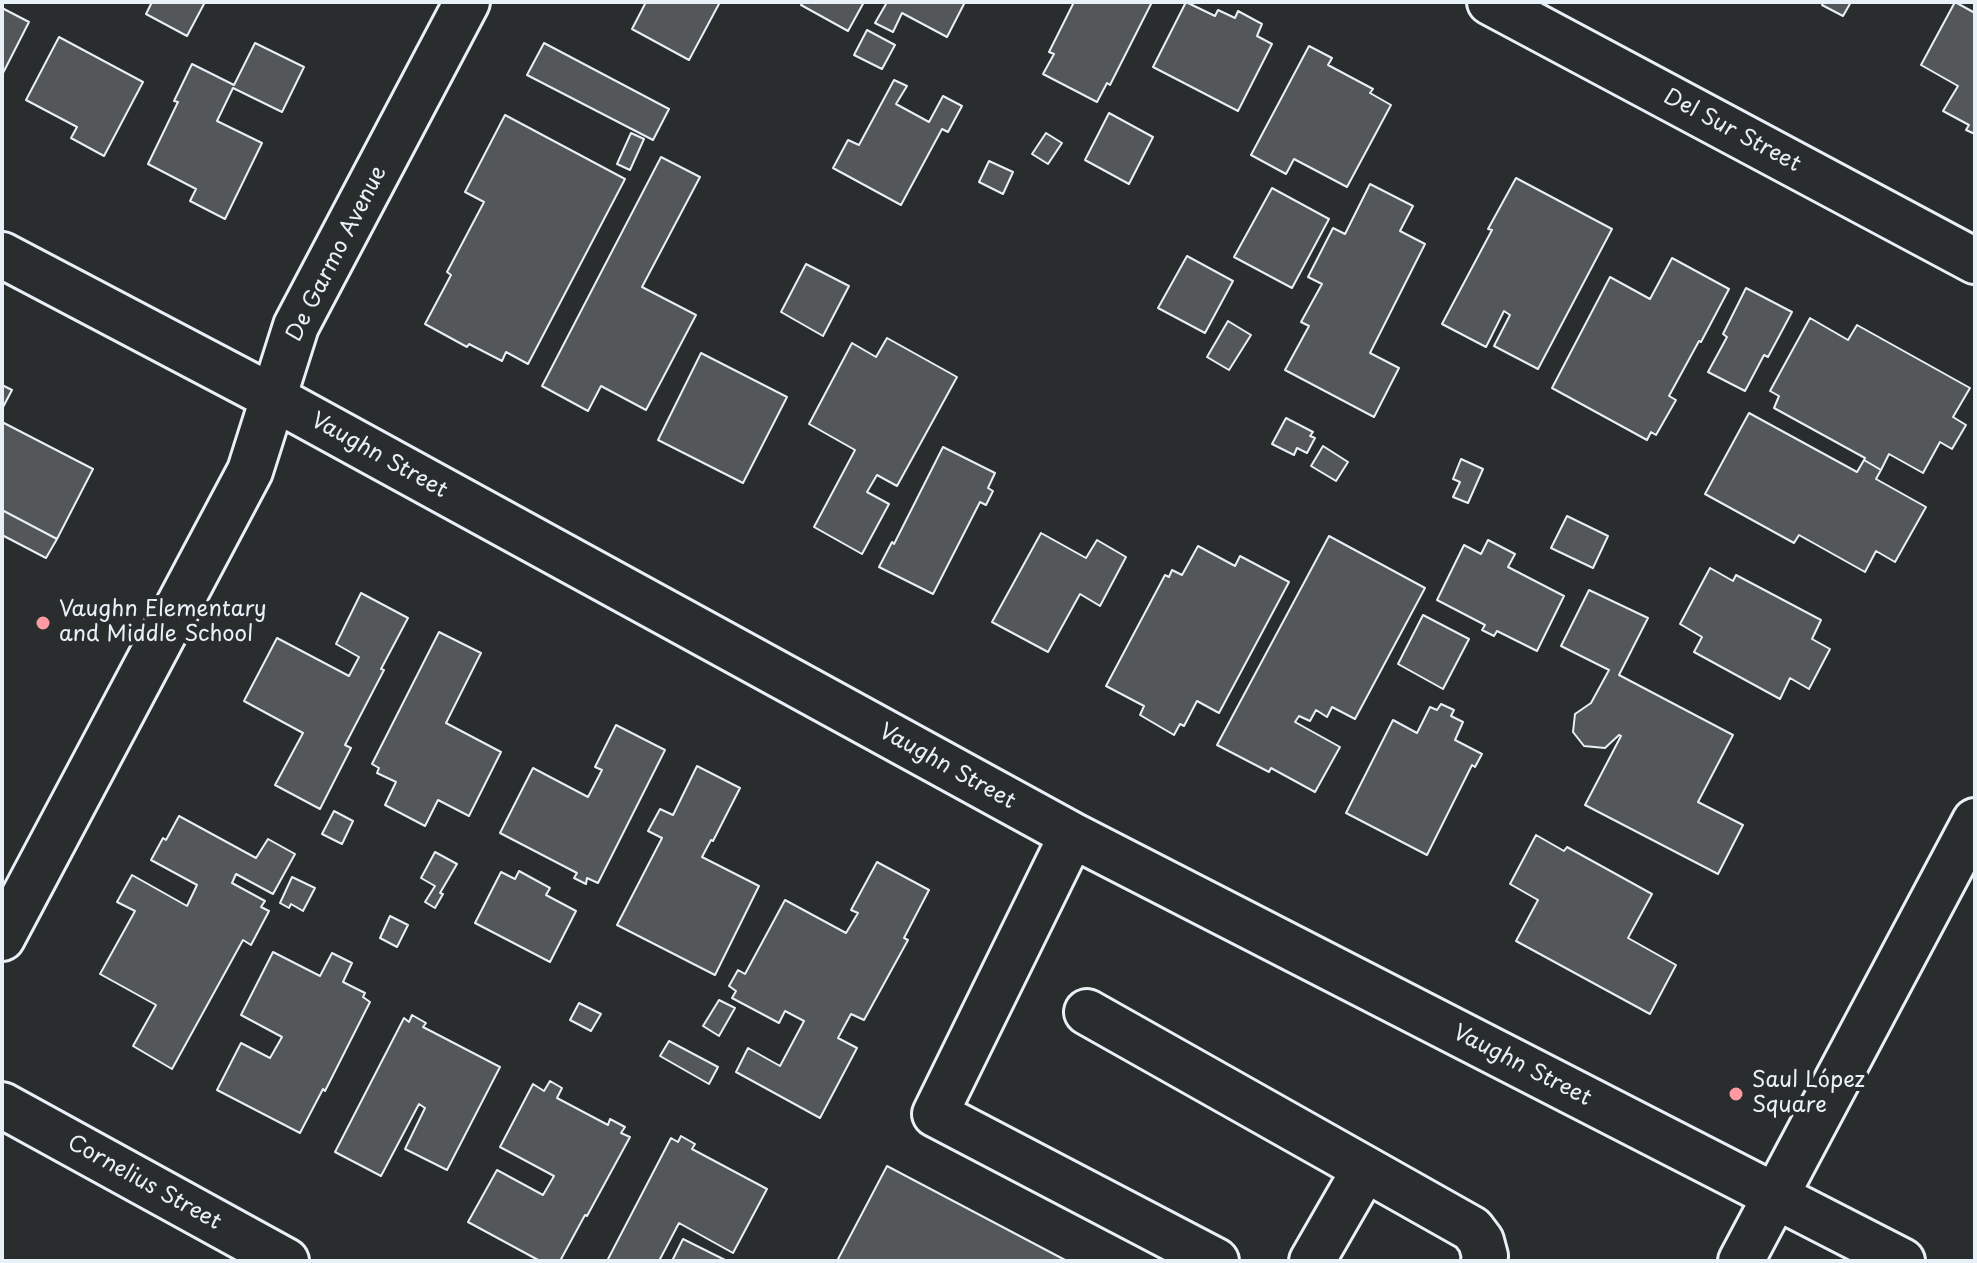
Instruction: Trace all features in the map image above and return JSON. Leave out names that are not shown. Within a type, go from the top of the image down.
[{"type":"street","name":"De Garmo Avenue","points":[[2,938],[250,471],[296,326],[467,2]]},
{"type":"street","name":"Del Sur Street","points":[[1490,2],[1975,261]]},
{"type":"street","name":"Vaughn Street","points":[[2,255],[272,397],[1072,835],[1902,1261]]},
{"type":"street","points":[[1741,1261],[1975,821]]},
{"type":"street","points":[[1072,835],[935,1114],[1216,1261]]},
{"type":"street","points":[[1087,1012],[1472,1229],[1481,1241],[1484,1261]]},
{"type":"street","name":"Cornelius Street","points":[[2,1105],[286,1261]]},
{"type":"street","points":[[1312,1261],[1365,1169]]},
{"type":"building","points":[[152,2],[205,2],[187,36],[146,14]]},
{"type":"building","points":[[646,2],[720,2],[689,60],[632,29]]},
{"type":"building","points":[[803,2],[864,2],[848,31],[801,5]]},
{"type":"building","points":[[885,2],[965,2],[947,37],[902,13],[893,32],[875,23]]},
{"type":"building","points":[[1074,2],[1152,2],[1110,85],[1107,83],[1097,102],[1043,74],[1054,54],[1049,52]]},
{"type":"building","points":[[1186,2],[1215,16],[1218,10],[1235,18],[1238,11],[1262,24],[1257,36],[1272,44],[1238,111],[1153,67]]},
{"type":"building","points":[[1823,2],[1851,2],[1843,16],[1822,5]]},
{"type":"building","points":[[1955,2],[1975,13],[1975,134],[1966,130],[1969,125],[1943,111],[1958,86],[1921,65]]},
{"type":"building","points":[[2,8],[29,22],[2,75]]},
{"type":"building","points":[[867,30],[895,45],[882,69],[854,55]]},
{"type":"building","points":[[59,37],[143,82],[104,156],[71,138],[77,127],[26,100]]},
{"type":"building","points":[[255,43],[304,67],[282,112],[233,88],[217,121],[262,143],[225,219],[190,201],[196,189],[148,164],[178,102],[174,101],[192,64],[234,85]]},
{"type":"building","points":[[544,43],[669,109],[653,140],[527,75]]},
{"type":"building","points":[[1309,46],[1332,58],[1328,65],[1373,89],[1370,93],[1391,105],[1347,187],[1294,159],[1286,174],[1251,155]]},
{"type":"building","points":[[894,80],[907,86],[896,104],[929,122],[943,96],[962,106],[948,132],[942,129],[901,205],[833,168],[848,140],[859,145]]},
{"type":"building","points":[[1109,113],[1153,137],[1129,184],[1085,160]]},
{"type":"building","points":[[505,115],[625,179],[528,364],[506,352],[502,361],[469,344],[467,347],[425,324],[451,275],[447,272],[484,202],[465,192]]},
{"type":"building","points":[[631,133],[644,139],[630,170],[617,164]]},
{"type":"building","points":[[1046,133],[1062,143],[1048,164],[1032,154]]},
{"type":"building","points":[[661,157],[700,177],[642,287],[696,315],[646,410],[601,386],[588,411],[542,386]]},
{"type":"building","points":[[989,161],[1013,172],[1003,194],[979,182]]},
{"type":"building","points":[[1516,178],[1612,229],[1538,369],[1494,346],[1510,315],[1504,311],[1486,347],[1442,324]]},
{"type":"building","points":[[1370,184],[1413,206],[1400,231],[1425,244],[1370,353],[1399,368],[1374,417],[1285,370],[1309,326],[1301,322],[1322,284],[1308,277],[1333,228],[1345,234]]},
{"type":"building","points":[[1272,188],[1329,219],[1292,288],[1234,257]]},
{"type":"building","points":[[1187,256],[1233,281],[1205,333],[1158,308]]},
{"type":"building","points":[[1672,258],[1729,289],[1669,396],[1676,400],[1656,435],[1651,432],[1647,440],[1552,388],[1610,277],[1650,299]]},
{"type":"building","points":[[806,264],[849,286],[823,336],[781,312]]},
{"type":"building","points":[[1746,288],[1792,312],[1745,391],[1708,372],[1727,337],[1723,334]]},
{"type":"building","points":[[1810,318],[1848,340],[1857,325],[1970,388],[1953,417],[1966,425],[1952,449],[1940,442],[1923,473],[1889,454],[1881,470],[1774,408],[1779,396],[1770,391]]},
{"type":"building","points":[[1228,321],[1251,335],[1229,370],[1207,357]]},
{"type":"building","points":[[887,338],[957,377],[897,486],[877,475],[867,492],[889,504],[862,554],[814,527],[855,450],[809,424],[852,343],[876,357]]},
{"type":"building","points":[[701,353],[787,397],[743,483],[658,440]]},
{"type":"building","points":[[2,385],[12,390],[2,409]]},
{"type":"building","points":[[1749,413],[1857,472],[1864,460],[1881,470],[1876,479],[1926,507],[1895,562],[1876,551],[1865,572],[1799,535],[1794,543],[1705,494]]},
{"type":"building","points":[[1286,418],[1313,432],[1310,436],[1315,438],[1307,453],[1297,448],[1294,455],[1272,444]]},
{"type":"building","points":[[2,422],[93,469],[57,539],[2,510]]},
{"type":"building","points":[[1323,446],[1348,462],[1336,481],[1311,466]]},
{"type":"building","points":[[943,447],[995,473],[988,488],[993,491],[986,505],[980,502],[933,594],[879,567],[892,542],[894,544]]},
{"type":"building","points":[[1461,459],[1483,469],[1468,503],[1453,497],[1460,482],[1453,479]]},
{"type":"building","points":[[2,510],[57,539],[46,558],[2,535]]},
{"type":"building","points":[[1567,516],[1608,536],[1593,568],[1551,548]]},
{"type":"building","points":[[1041,533],[1086,558],[1097,540],[1126,557],[1100,606],[1080,594],[1048,652],[992,622]]},
{"type":"building","points":[[1329,536],[1425,588],[1355,719],[1332,707],[1327,717],[1316,710],[1310,721],[1299,716],[1295,722],[1340,747],[1315,792],[1271,768],[1269,772],[1217,745]]},
{"type":"building","points":[[1488,540],[1515,554],[1508,567],[1564,596],[1537,651],[1497,631],[1494,636],[1482,630],[1485,625],[1437,600],[1464,545],[1481,554]]},
{"type":"building","points":[[1198,546],[1235,566],[1240,556],[1289,582],[1219,713],[1197,701],[1184,726],[1180,724],[1174,735],[1140,715],[1144,706],[1106,686],[1165,575],[1169,577],[1172,570],[1182,575]]},
{"type":"building","points":[[1710,568],[1733,581],[1736,575],[1821,620],[1812,639],[1830,649],[1809,689],[1790,678],[1780,699],[1694,652],[1702,637],[1680,624]]},
{"type":"building","points":[[1589,590],[1648,618],[1619,675],[1733,735],[1698,802],[1743,825],[1718,874],[1585,805],[1621,736],[1605,748],[1584,746],[1573,732],[1575,714],[1591,703],[1609,670],[1561,646]]},
{"type":"building","points":[[361,593],[408,618],[345,745],[351,748],[320,809],[275,785],[303,733],[244,701],[277,638],[349,676],[359,657],[336,644]]},
{"type":"building","points":[[1423,615],[1469,639],[1443,689],[1398,664]]},
{"type":"building","points":[[439,632],[481,653],[446,723],[501,752],[469,816],[438,800],[425,826],[385,805],[396,782],[377,773],[379,768],[372,764]]},
{"type":"building","points":[[1441,704],[1454,710],[1451,716],[1463,722],[1455,740],[1482,754],[1475,767],[1472,765],[1427,855],[1346,813],[1393,720],[1417,733],[1430,707],[1437,710]]},
{"type":"building","points":[[616,725],[665,750],[598,883],[587,878],[586,884],[574,878],[577,873],[500,833],[533,768],[588,797],[602,770],[595,767]]},
{"type":"building","points":[[697,766],[740,788],[702,857],[759,886],[715,975],[617,925],[662,838],[648,831],[660,809],[673,815]]},
{"type":"building","points":[[334,811],[353,821],[342,844],[322,834]]},
{"type":"building","points":[[179,816],[256,858],[268,839],[295,854],[273,894],[236,874],[232,883],[265,901],[261,907],[269,911],[251,945],[243,940],[172,1069],[133,1046],[156,1005],[100,974],[135,911],[117,902],[132,875],[187,906],[197,885],[151,860]]},
{"type":"building","points":[[1536,835],[1564,851],[1567,847],[1652,894],[1628,938],[1676,965],[1650,1014],[1516,941],[1538,900],[1510,884]]},
{"type":"building","points":[[435,852],[457,864],[435,908],[425,902],[435,886],[421,878]]},
{"type":"building","points":[[877,862],[929,890],[904,938],[908,940],[864,1020],[851,1014],[838,1038],[857,1048],[820,1118],[736,1072],[748,1048],[780,1066],[804,1021],[785,1011],[779,1023],[732,998],[736,991],[729,986],[738,970],[745,974],[785,900],[846,933],[858,913],[851,910]]},
{"type":"building","points":[[519,871],[550,888],[546,895],[576,911],[550,962],[475,923],[501,872],[515,879]]},
{"type":"building","points":[[292,877],[315,888],[303,911],[291,904],[289,908],[280,903]]},
{"type":"building","points":[[390,916],[408,925],[397,947],[380,938]]},
{"type":"building","points":[[273,952],[320,976],[332,953],[352,963],[343,982],[365,993],[363,997],[370,1002],[300,1133],[217,1090],[241,1043],[270,1058],[282,1037],[241,1015]]},
{"type":"building","points":[[719,1000],[735,1008],[719,1036],[703,1026]]},
{"type":"building","points":[[579,1003],[601,1014],[591,1031],[570,1020]]},
{"type":"building","points":[[412,1015],[426,1023],[423,1027],[500,1067],[447,1170],[405,1149],[425,1108],[419,1104],[381,1176],[335,1152],[404,1018],[409,1022]]},
{"type":"building","points":[[669,1041],[718,1067],[709,1084],[660,1056]]},
{"type":"building","points":[[550,1081],[562,1088],[557,1098],[608,1125],[610,1119],[625,1127],[621,1133],[630,1137],[560,1261],[540,1261],[468,1222],[497,1170],[543,1195],[554,1176],[500,1147],[533,1084],[544,1091]]},
{"type":"building","points":[[681,1136],[695,1144],[692,1149],[767,1189],[733,1253],[679,1223],[659,1261],[607,1261],[671,1138],[678,1142]]},
{"type":"building","points":[[887,1166],[1067,1261],[837,1261]]},
{"type":"building","points":[[683,1239],[727,1261],[672,1261]]},
{"type":"place","name":"Vaughn Elementary and Middle School","points":[[43,623]]},
{"type":"place","name":"Saul López Square","points":[[1736,1094]]}]
